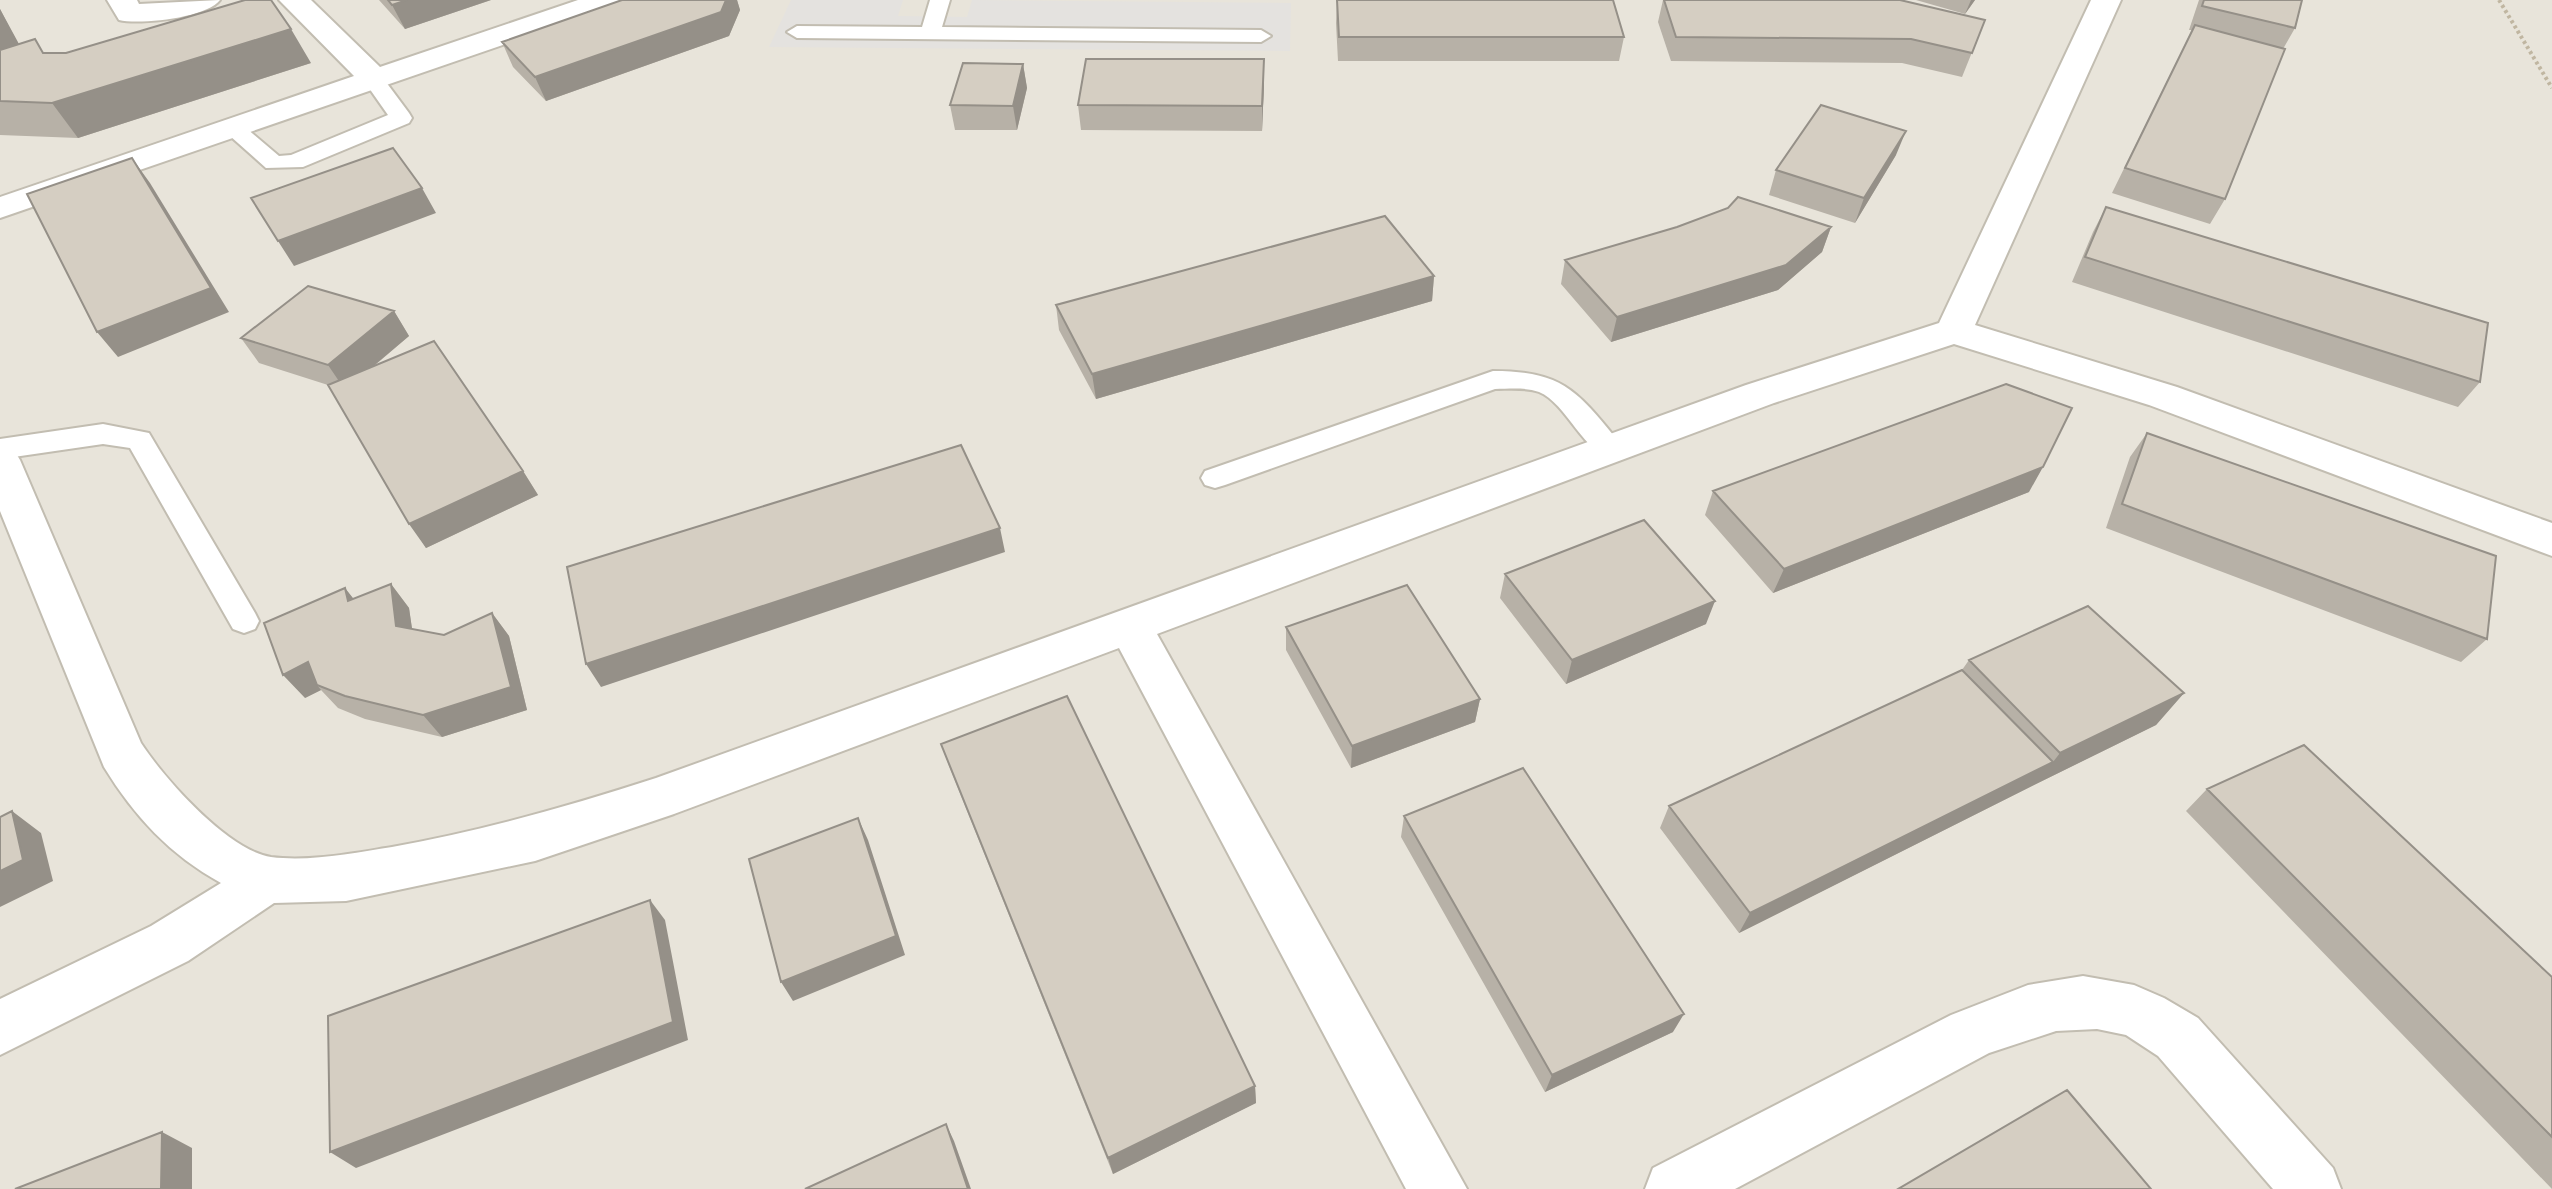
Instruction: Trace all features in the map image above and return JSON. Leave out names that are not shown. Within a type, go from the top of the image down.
[{"type":"street","points":[[122,0],[129,14],[171,10],[205,0]]},
{"type":"street","points":[[294,0],[373,78]]},
{"type":"street","points":[[0,208],[606,0]]},
{"type":"street","points":[[1954,331],[2106,0]]},
{"type":"street","points":[[0,460],[121,753],[145,791],[181,828],[217,855],[264,880],[346,878],[535,839],[657,799],[1760,394],[1954,331],[2191,406],[2552,540]]},
{"type":"street","points":[[1129,625],[1438,1189]]},
{"type":"street","points":[[0,1028],[152,954],[216,918],[264,880]]},
{"type":"street","points":[[1674,1189],[1957,1040],[2038,1009],[2082,1002],[2127,1007],[2160,1023],[2178,1037],[2312,1189]]},
{"type":"lane","points":[[931,32],[940,0]]},
{"type":"lane","points":[[797,32],[1261,36]]},
{"type":"lane","points":[[232,128],[274,163],[295,162],[401,118],[373,78]]},
{"type":"lane","points":[[1215,478],[1493,380],[1533,379],[1547,382],[1563,393],[1609,449]]},
{"type":"lane","points":[[0,449],[103,434],[139,440],[244,621]]},
{"type":"path","points":[[2499,0],[2552,88]]},
{"type":"shaded area","points":[[0,0],[2552,0],[2552,1189],[0,1189]]},
{"type":"shaded area","points":[[791,0],[903,0],[898,16],[967,17],[972,0],[1291,3],[1290,51],[769,47]]},
{"type":"building","points":[[245,0],[271,0],[291,29],[52,103],[0,101],[0,50],[35,39],[43,53],[66,53]]},
{"type":"building","points":[[388,0],[407,0],[392,5]]},
{"type":"building","points":[[622,0],[726,0],[721,12],[535,77],[502,42]]},
{"type":"building","points":[[1337,0],[1613,0],[1624,37],[1339,37]]},
{"type":"building","points":[[1664,0],[1900,0],[1985,20],[1972,53],[1911,39],[1676,37]]},
{"type":"building","points":[[2204,0],[2302,0],[2295,28],[2202,6]]},
{"type":"building","points":[[2195,25],[2285,49],[2225,199],[2125,168]]},
{"type":"building","points":[[1086,59],[1264,59],[1262,106],[1078,105]]},
{"type":"building","points":[[963,63],[1023,64],[1013,106],[950,105]]},
{"type":"building","points":[[1821,105],[1906,131],[1864,198],[1776,170]]},
{"type":"building","points":[[393,148],[422,188],[278,241],[251,198]]},
{"type":"building","points":[[132,158],[211,288],[97,332],[27,194]]},
{"type":"building","points":[[1738,197],[1831,227],[1786,265],[1617,317],[1565,260],[1677,227],[1728,208]]},
{"type":"building","points":[[2106,207],[2488,323],[2480,382],[2085,257]]},
{"type":"building","points":[[1385,216],[1434,276],[1092,374],[1056,305]]},
{"type":"building","points":[[308,286],[394,311],[328,365],[241,338]]},
{"type":"building","points":[[434,341],[523,471],[409,524],[328,385]]},
{"type":"building","points":[[2006,384],[2072,408],[2043,467],[1784,569],[1713,491]]},
{"type":"building","points":[[2147,433],[2496,556],[2487,639],[2122,504]]},
{"type":"building","points":[[961,445],[1000,528],[586,664],[567,567]]},
{"type":"building","points":[[1644,520],[1715,601],[1572,660],[1505,574]]},
{"type":"building","points":[[391,584],[396,626],[444,635],[492,613],[511,687],[423,715],[345,696],[317,685],[308,662],[283,675],[264,623],[345,588],[348,601]]},
{"type":"building","points":[[1407,585],[1480,699],[1352,746],[1286,627]]},
{"type":"building","points":[[2088,606],[2184,693],[2060,753],[1969,660]]},
{"type":"building","points":[[1962,670],[2053,762],[1750,913],[1669,806]]},
{"type":"building","points":[[1067,696],[1255,1086],[1108,1158],[941,744]]},
{"type":"building","points":[[2304,745],[2552,977],[2552,1137],[2207,789]]},
{"type":"building","points":[[1523,768],[1684,1014],[1552,1075],[1404,816]]},
{"type":"building","points":[[12,811],[23,860],[0,871],[0,817]]},
{"type":"building","points":[[858,818],[896,936],[781,982],[749,859]]},
{"type":"building","points":[[650,900],[673,1022],[330,1152],[328,1016]]},
{"type":"building","points":[[2067,1090],[2151,1189],[1898,1189]]},
{"type":"building","points":[[946,1124],[968,1189],[805,1189]]},
{"type":"building","points":[[162,1132],[161,1189],[15,1189]]}]
